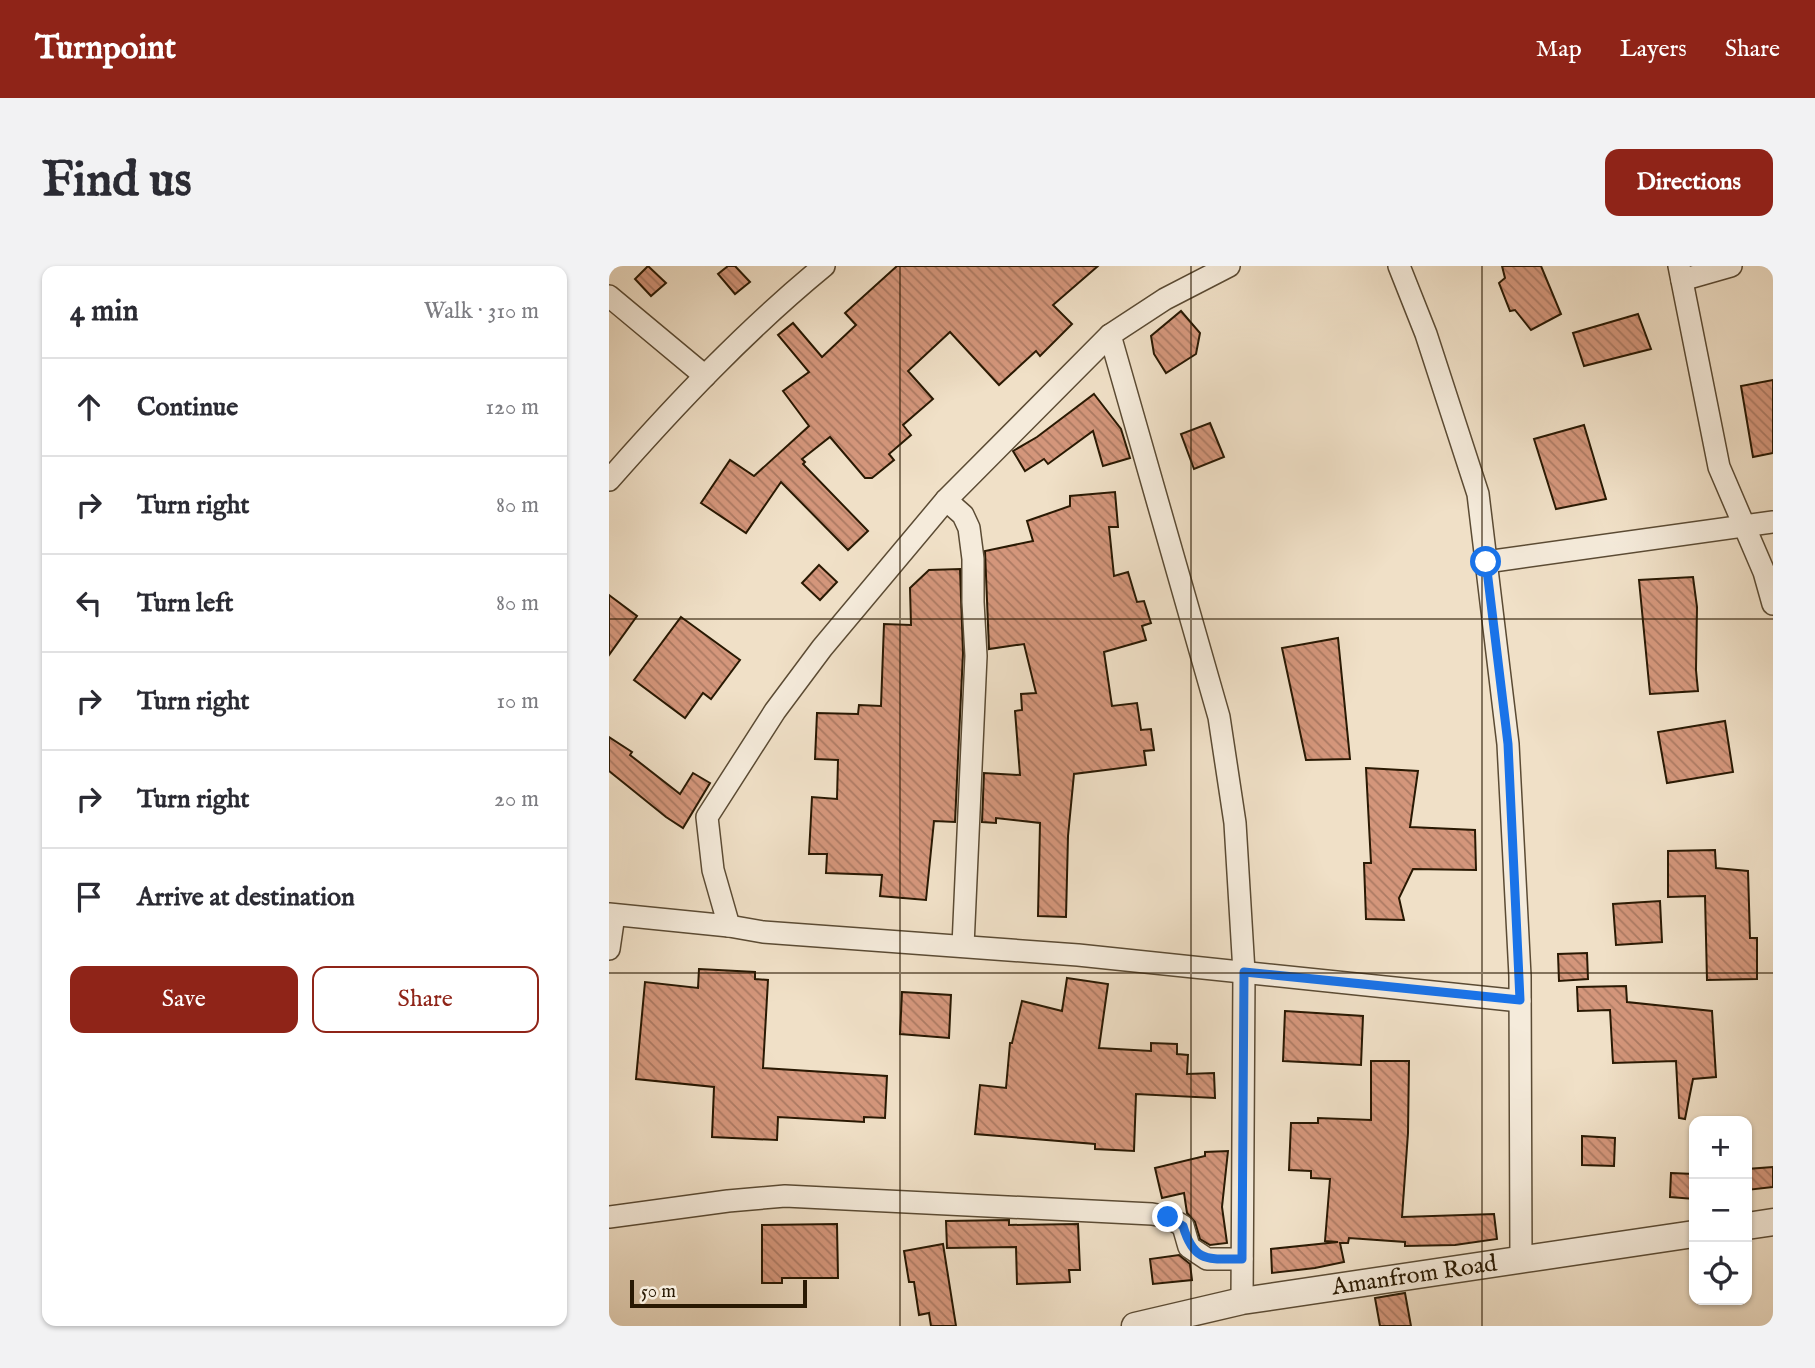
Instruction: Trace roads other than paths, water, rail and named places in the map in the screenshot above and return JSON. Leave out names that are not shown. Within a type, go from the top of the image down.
[{"type":"street","points":[[609,480],[680,400],[787,297],[824,266]]},
{"type":"street","points":[[729,926],[713,870],[707,817],[775,712],[822,648],[946,500],[1110,335],[1165,299],[1229,266]]},
{"type":"street","points":[[1399,266],[1426,334],[1478,494],[1508,744],[1520,1000],[1521,1260]]},
{"type":"street","points":[[1731,266],[1681,273],[1719,467],[1763,572],[1773,604]]},
{"type":"street","points":[[609,296],[705,376]]},
{"type":"street","points":[[1110,335],[1219,717],[1235,823],[1244,972],[1242,1301]]},
{"type":"street","points":[[946,500],[963,515],[969,528],[973,559],[976,656],[963,946]]},
{"type":"street","points":[[1486,562],[1773,522]]},
{"type":"street","points":[[609,949],[612,915],[729,926],[763,932],[1078,955],[1520,1000]]},
{"type":"street","points":[[609,1217],[785,1196],[1152,1214],[1168,1217],[1183,1226],[1189,1247],[1207,1259],[1242,1259]]},
{"type":"street","points":[[1752,1225],[1773,1222]]},
{"type":"street","name":"Amanfrom Road","points":[[1135,1326],[1242,1301],[1689,1235]]}]
